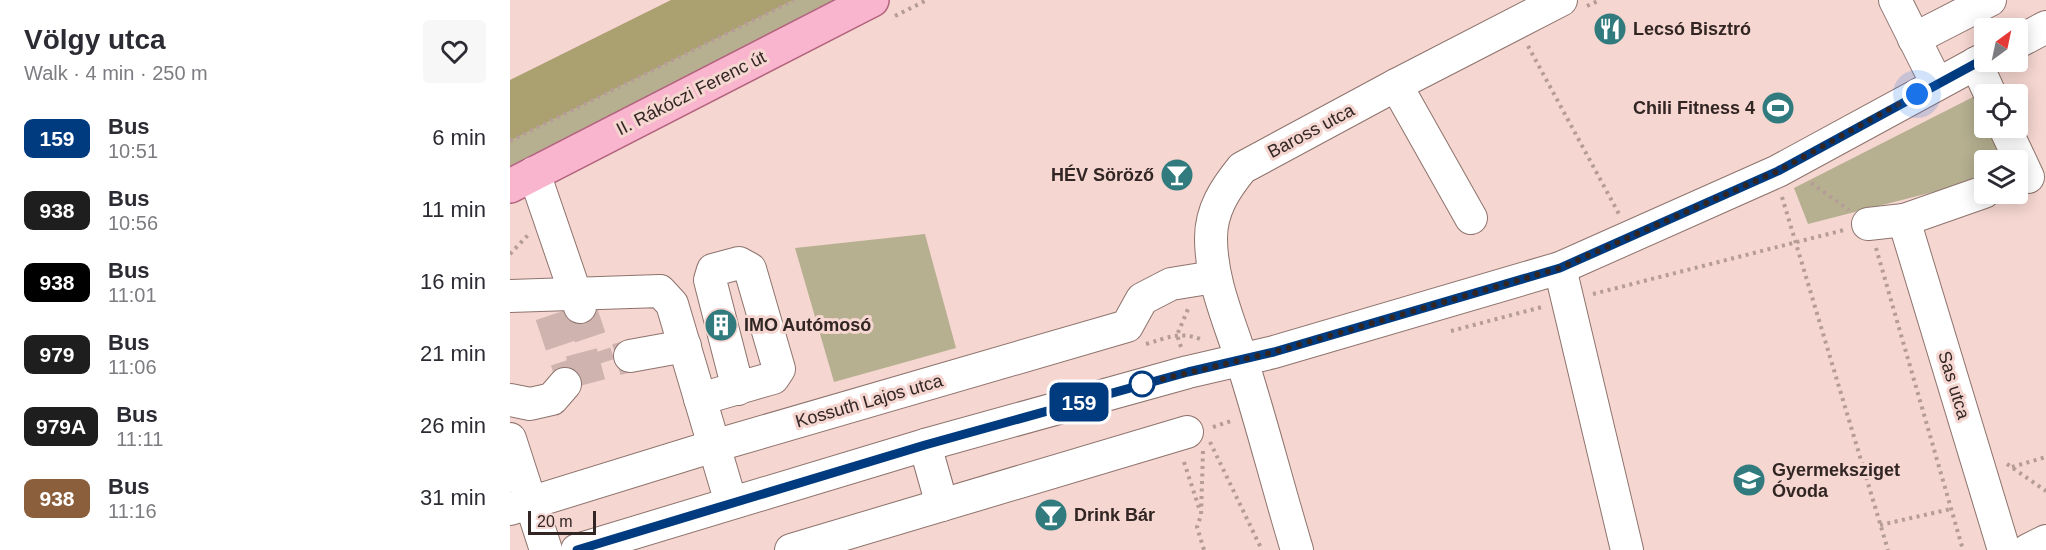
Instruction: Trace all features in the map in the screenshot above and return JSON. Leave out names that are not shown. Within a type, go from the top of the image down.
[{"type":"main road","name":"II. Rákóczi Ferenc út","points":[[522,180],[872,0]]},
{"type":"street","points":[[1895,0],[1937,84]]},
{"type":"street","points":[[1914,39],[1990,0]]},
{"type":"street","name":"Baross utca","points":[[1298,550],[1242,359],[1214,277],[1211,236],[1216,207],[1226,187],[1242,168],[1271,161],[1396,85],[1571,5]]},
{"type":"street","points":[[2028,37],[2046,27]]},
{"type":"street","points":[[577,550],[925,445],[1188,372],[1274,352],[1560,268],[1778,171],[1974,64]]},
{"type":"street","points":[[1396,85],[1471,218]]},
{"type":"street","points":[[2010,138],[2030,176]]},
{"type":"street","points":[[522,180],[563,302]]},
{"type":"street","points":[[1869,224],[1904,220],[1974,196]]},
{"type":"street","name":"Sas utca","points":[[1904,220],[2028,548]]},
{"type":"street","points":[[700,399],[774,378],[779,369],[750,269],[739,263],[713,270],[710,280],[738,388]]},
{"type":"street","points":[[1560,268],[1627,550]]},
{"type":"street","name":"Kossuth Lajos utca","points":[[520,506],[714,446],[1127,326],[1142,299],[1171,284],[1214,277]]},
{"type":"street","points":[[510,296],[563,302],[660,291],[672,304],[731,503]]},
{"type":"street","points":[[630,356],[685,346]]},
{"type":"street","points":[[510,400],[530,404],[552,399],[566,384]]},
{"type":"street","points":[[510,438],[520,506],[546,550]]},
{"type":"street","points":[[791,550],[942,505],[1196,444]]},
{"type":"street","points":[[925,445],[942,505]]},
{"type":"path","points":[[510,141],[794,0]]},
{"type":"path","points":[[1571,5],[1600,0]]},
{"type":"path","points":[[1524,38],[1622,220]]},
{"type":"path","points":[[1807,180],[1869,224],[1963,550]]},
{"type":"path","points":[[1779,191],[1888,550]]},
{"type":"path","points":[[1178,335],[1188,334],[1200,339]]},
{"type":"path","points":[[1196,444],[1201,515],[1197,527],[1204,550]]},
{"type":"path","points":[[1196,444],[1201,515]]},
{"type":"path","points":[[1196,444],[1262,550]]},
{"type":"path","points":[[2011,467],[2046,458]]},
{"type":"path","points":[[1880,525],[1951,509]]},
{"type":"shaded area","points":[[671,0],[794,0],[510,141],[510,80]]},
{"type":"shaded area","points":[[794,0],[836,0],[510,166],[510,141]]},
{"type":"shaded area","points":[[1974,97],[1974,138],[1995,138],[2000,150],[1974,150],[1974,182],[1808,224],[1794,188]]},
{"type":"shaded area","points":[[925,234],[956,348],[834,382],[795,248]]},
{"type":"tunnel","points":[[580,307],[599,364]]},
{"type":"tunnel","points":[[551,315],[570,372],[565,384]]},
{"type":"tunnel","points":[[570,372],[630,356]]},
{"type":"bus line","name":"159","points":[[577,550],[925,445],[1188,372],[1274,352],[1560,268],[1778,171],[1974,64]]},
{"type":"place","name":"Lecsó Bisztró","points":[[1610,29]]},
{"type":"place","name":"Chili Fitness 4","points":[[1778,108]]},
{"type":"place","name":"HÉV Söröző","points":[[1177,175]]},
{"type":"place","name":"IMO Autómosó","points":[[721,325]]},
{"type":"place","name":"Gyermeksziget Óvoda","points":[[1749,480]]},
{"type":"place","name":"Drink Bár","points":[[1051,515]]},
{"type":"route","points":[[1142,384],[1274,352],[1560,268],[1778,171],[1917,94]]}]
